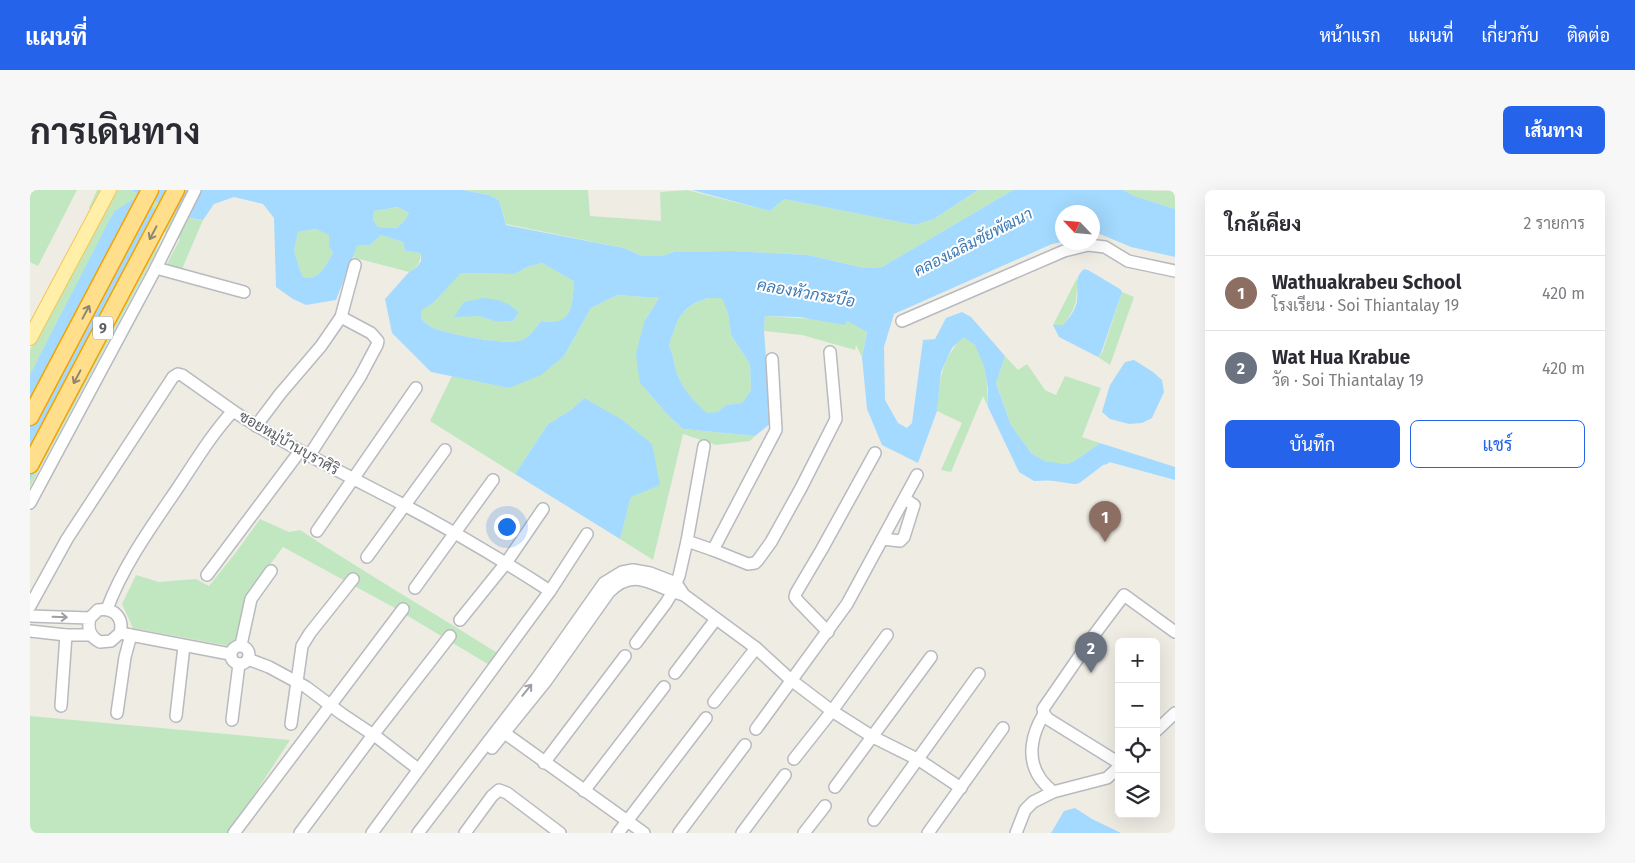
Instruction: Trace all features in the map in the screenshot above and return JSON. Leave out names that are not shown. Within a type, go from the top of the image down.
[{"type":"highway","name":"9","points":[[30,417],[150,190]]},
{"type":"highway","name":"9","points":[[30,465],[176,190]]},
{"type":"main road","points":[[30,338],[109,190]]},
{"type":"street","points":[[30,503],[156,268],[195,190]]},
{"type":"street","points":[[902,321],[1064,251],[1088,244],[1105,246],[1128,261],[1175,271]]},
{"type":"street","points":[[256,426],[280,394],[315,354],[341,317],[356,265]]},
{"type":"street","points":[[156,268],[244,292]]},
{"type":"street","points":[[207,575],[304,454],[360,377],[377,345],[378,341],[371,333],[341,317]]},
{"type":"street","points":[[687,541],[748,564],[754,564],[771,542],[836,419],[830,352]]},
{"type":"street","points":[[713,550],[776,430],[772,359]]},
{"type":"street","points":[[30,606],[67,539],[173,377],[178,374],[182,375],[233,411]]},
{"type":"street","points":[[317,531],[416,388]]},
{"type":"street","name":"ซอยหมู่บ้านบุราศิริ","points":[[107,610],[111,598],[139,545],[212,436],[233,411],[304,454],[455,534],[550,591]]},
{"type":"street","points":[[636,643],[666,603],[674,588],[687,541],[704,446]]},
{"type":"street","points":[[367,557],[445,450]]},
{"type":"street","points":[[828,632],[798,601],[795,597],[796,593],[876,453]]},
{"type":"street","points":[[756,729],[847,604],[917,475]]},
{"type":"street","points":[[415,588],[493,480]]},
{"type":"street","points":[[883,539],[900,541],[904,537],[914,506],[905,499]]},
{"type":"street","points":[[460,620],[506,563],[543,509]]},
{"type":"street","points":[[372,833],[550,591],[587,534]]},
{"type":"street","points":[[424,833],[568,642],[605,589],[609,579],[622,572],[633,570],[650,573],[674,588],[756,648],[791,680],[832,710],[873,737],[919,760],[961,788]]},
{"type":"street","points":[[271,571],[251,599],[240,645],[234,648],[230,654],[232,661],[269,667],[306,687],[418,770]]},
{"type":"street","points":[[291,724],[302,646],[310,633],[353,579]]},
{"type":"street","points":[[1053,792],[1040,778],[1034,766],[1031,749],[1034,733],[1044,714],[1043,710],[1048,701],[1124,595],[1175,632]]},
{"type":"street","points":[[234,833],[403,609]]},
{"type":"street","points":[[117,712],[125,657],[126,634],[115,612],[98,610],[90,618],[88,624],[91,635],[100,642],[106,643],[126,634],[230,654]]},
{"type":"street","points":[[30,616],[90,618]]},
{"type":"street","points":[[675,673],[716,619]]},
{"type":"street","points":[[30,631],[66,635],[91,635]]},
{"type":"street","points":[[60,706],[66,635]]},
{"type":"street","points":[[794,759],[887,635]]},
{"type":"street","points":[[300,833],[450,636]]},
{"type":"street","points":[[232,720],[244,662],[249,656],[247,649],[240,645]]},
{"type":"street","points":[[176,716],[184,646]]},
{"type":"street","points":[[714,702],[756,648]]},
{"type":"street","points":[[544,763],[625,656]]},
{"type":"street","points":[[836,788],[931,657]]},
{"type":"street","points":[[874,820],[919,760],[979,674]]},
{"type":"street","points":[[584,791],[664,687]]},
{"type":"street","points":[[1044,714],[1061,728],[1115,761]]},
{"type":"street","points":[[1159,728],[1175,714]]},
{"type":"street","points":[[618,833],[706,718]]},
{"type":"street","points":[[928,833],[1004,728]]},
{"type":"street","points":[[501,731],[644,833]]},
{"type":"street","points":[[418,833],[501,731]]},
{"type":"street","points":[[678,833],[745,745]]},
{"type":"street","points":[[1016,833],[1026,810],[1033,802],[1053,792],[1107,778],[1115,771]]},
{"type":"street","points":[[742,833],[786,775]]},
{"type":"street","points":[[465,833],[492,796],[499,790],[507,793],[560,833]]},
{"type":"street","points":[[804,833],[825,806]]},
{"type":"green space","points":[[30,190],[77,190],[38,266],[30,262]]},
{"type":"green space","points":[[97,190],[130,190],[189,218],[203,220],[182,269],[166,266],[180,239],[164,232],[155,254],[30,487],[30,350],[99,219],[89,208]]},
{"type":"green space","points":[[465,190],[588,190],[590,216],[661,221],[660,192],[687,190],[770,211],[784,199],[915,225],[934,219],[978,190],[1013,190],[882,267],[864,268],[808,255],[732,251],[674,252],[662,256],[642,256],[624,248],[506,224],[499,200],[489,195]]},
{"type":"green space","points":[[1123,190],[1175,191],[1175,209],[1134,196]]},
{"type":"green space","points":[[398,207],[409,213],[397,228],[378,227],[373,220],[374,211]]},
{"type":"green space","points":[[316,229],[330,235],[329,247],[333,252],[321,272],[308,278],[302,276],[294,251],[298,232]]},
{"type":"green space","points":[[381,235],[403,242],[405,251],[421,253],[416,266],[409,272],[352,257],[357,246],[370,245]]},
{"type":"green space","points":[[542,263],[574,280],[571,306],[565,317],[552,322],[541,321],[525,339],[504,342],[464,336],[433,328],[421,319],[421,310],[433,303],[460,273],[515,274],[527,267]],"holes":[[[519,313],[513,321],[497,322],[479,316]]]},
{"type":"green space","points":[[1077,278],[1074,308],[1063,325],[1053,325]]},
{"type":"green space","points":[[1122,292],[1134,297],[1110,365],[1098,357],[1102,353]]},
{"type":"green space","points":[[617,295],[659,298],[644,322],[640,383],[667,414],[683,429],[755,436],[750,441],[716,445],[683,434],[653,560],[620,539],[631,497],[584,398],[571,410],[548,424],[515,474],[430,421],[452,376],[509,388],[564,356],[591,308]]},
{"type":"green space","points":[[708,298],[723,298],[728,313],[731,335],[750,364],[751,390],[742,403],[726,405],[718,412],[707,414],[681,382],[669,346],[678,321],[685,310]]},
{"type":"green space","points":[[765,316],[847,321],[867,331],[862,357],[856,345],[855,350],[802,335],[764,331]]},
{"type":"green space","points":[[964,336],[974,344],[984,365],[988,407],[983,396],[951,472],[941,470],[962,423],[937,411],[938,400],[946,362]]},
{"type":"green space","points":[[1005,356],[1018,370],[1027,364],[1045,390],[1056,395],[1065,376],[1101,388],[1082,437],[1100,443],[1076,460],[1063,466],[1049,463],[1032,454],[1011,425],[996,382]]},
{"type":"green space","points":[[260,519],[289,532],[300,530],[499,654],[491,666],[393,607],[283,547],[250,592],[237,640],[229,646],[133,628],[122,604],[136,575],[159,582],[196,579],[209,586]]},
{"type":"green space","points":[[30,716],[290,740],[229,833],[30,833]]},
{"type":"water","name":"คลองเฉลิมชัยพัฒนา","points":[[130,190],[464,190],[489,195],[499,200],[506,225],[624,248],[642,256],[662,256],[674,252],[732,251],[808,255],[864,268],[882,267],[1013,190],[1123,190],[1134,196],[1175,209],[1175,257],[1131,247],[1100,234],[1100,205],[1055,205],[1055,243],[894,314],[884,347],[885,400],[898,423],[907,428],[912,423],[923,340],[935,339],[946,318],[962,312],[971,317],[1005,356],[996,383],[1011,425],[1032,454],[1049,463],[1063,466],[1076,460],[1100,443],[1175,467],[1175,480],[1102,460],[1062,480],[1034,481],[1019,472],[988,407],[988,389],[984,366],[975,345],[964,337],[952,348],[941,372],[937,411],[918,463],[882,445],[867,409],[862,357],[867,332],[847,321],[845,325],[799,317],[765,316],[764,331],[771,423],[755,436],[683,429],[640,383],[636,354],[644,322],[659,298],[617,295],[591,308],[564,356],[541,375],[509,388],[431,372],[392,333],[385,299],[409,272],[417,267],[421,261],[421,253],[405,251],[403,242],[381,235],[370,245],[357,246],[336,300],[306,305],[293,299],[276,287],[274,218],[263,204],[234,197],[214,204],[203,220],[190,218]],"holes":[[[398,207],[409,213],[405,220],[397,228],[378,227],[373,220],[374,211]],[[316,229],[329,235],[329,247],[333,252],[321,272],[308,278],[302,276],[294,251],[298,232]],[[542,263],[574,281],[571,306],[565,317],[552,322],[541,321],[525,339],[504,342],[464,336],[433,328],[421,319],[422,310],[433,303],[461,273],[515,274],[527,267]],[[708,298],[722,298],[728,313],[731,335],[750,364],[751,390],[742,403],[726,405],[718,412],[707,413],[694,401],[681,382],[669,346],[678,321],[685,310]]]},
{"type":"water","points":[[692,190],[978,190],[934,219],[915,225],[784,199],[770,211]]},
{"type":"water","points":[[132,200],[149,204],[169,221],[158,234],[30,480],[30,375],[109,221],[115,211]]},
{"type":"water","points":[[1084,269],[1120,289],[1122,292],[1098,357],[1059,337],[1053,325],[1063,325],[1074,310],[1077,300],[1077,280]]},
{"type":"water","points":[[483,298],[502,302],[511,306],[519,313],[513,321],[497,322],[479,316],[454,317],[464,302]]},
{"type":"water","points":[[1134,360],[1162,380],[1164,392],[1152,418],[1142,423],[1129,424],[1110,419],[1102,412],[1110,385],[1125,362]]},
{"type":"water","points":[[584,398],[621,419],[652,444],[660,485],[631,497],[620,539],[515,474],[548,424],[571,410]]},
{"type":"water","points":[[1075,808],[1092,819],[1121,833],[1051,833],[1064,811]]},
{"type":"waterway","name":"คลองหัวกระบือ","points":[[1049,471],[1075,475],[1100,456],[1103,456]]},
{"type":"place","name":"Wathuakrabeu School","points":[[1105,542]]},
{"type":"place","name":"Wat Hua Krabue","points":[[1091,673]]}]
